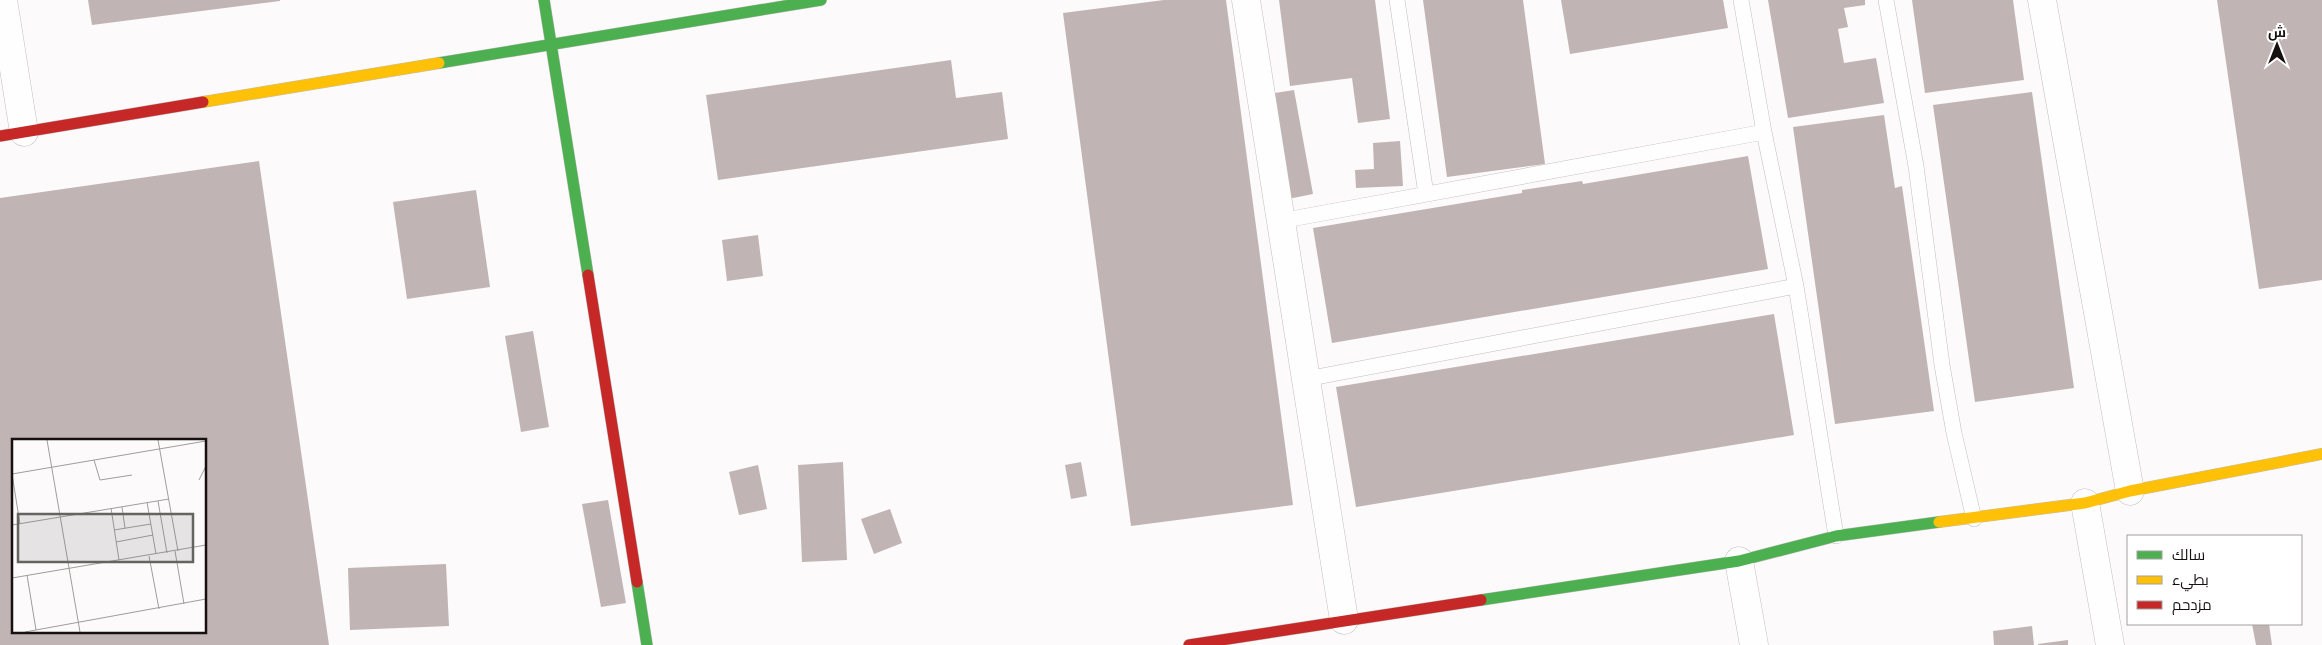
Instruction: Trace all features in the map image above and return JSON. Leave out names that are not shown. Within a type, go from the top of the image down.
[{"type":"street","points":[[3,0],[12,134],[821,0]]},
{"type":"street","points":[[544,0],[647,645]]},
{"type":"street","points":[[1246,0],[1344,620]]},
{"type":"street","points":[[2042,0],[2130,491]]},
{"type":"street","points":[[1189,645],[1739,561],[1836,536],[2085,503],[2130,491],[2322,454]]},
{"type":"street","points":[[2085,503],[2110,645]]},
{"type":"street","points":[[1739,561],[1754,645]]},
{"type":"lane","points":[[1397,0],[1426,194]]},
{"type":"lane","points":[[1741,0],[1764,132],[1796,286],[1836,536]]},
{"type":"lane","points":[[1886,0],[1916,166],[1942,365],[1954,433],[1974,519]]},
{"type":"lane","points":[[1280,221],[1764,132]]},
{"type":"lane","points":[[1306,379],[1796,286]]},
{"type":"building","points":[[88,0],[280,0],[280,1],[92,25]]},
{"type":"building","points":[[1164,0],[1226,0],[1293,505],[1131,526],[1063,13]]},
{"type":"building","points":[[1279,0],[1375,0],[1390,119],[1358,123],[1352,78],[1290,86]]},
{"type":"building","points":[[1423,0],[1523,0],[1545,164],[1447,177]]},
{"type":"building","points":[[1561,0],[1723,0],[1728,28],[1570,54]]},
{"type":"building","points":[[1768,0],[1865,0],[1865,5],[1844,8],[1848,27],[1838,29],[1844,63],[1876,58],[1884,103],[1788,118]]},
{"type":"building","points":[[1912,0],[2013,0],[2024,80],[1925,93]]},
{"type":"building","points":[[2217,0],[2322,0],[2322,280],[2259,289]]},
{"type":"building","points":[[951,60],[956,98],[1002,92],[1008,139],[718,180],[706,95]]},
{"type":"building","points":[[1294,90],[1313,194],[1288,199],[1269,94]]},
{"type":"building","points":[[2032,92],[2074,388],[1975,402],[1933,105]]},
{"type":"building","points":[[1884,115],[1895,188],[1902,186],[1934,411],[1835,424],[1793,127]]},
{"type":"building","points":[[1400,141],[1403,186],[1356,188],[1355,170],[1374,169],[1373,143]]},
{"type":"building","points":[[1748,156],[1768,269],[1332,343],[1313,228],[1522,193],[1522,190],[1582,181],[1583,184]]},
{"type":"building","points":[[259,161],[329,645],[0,645],[0,198]]},
{"type":"building","points":[[476,190],[490,287],[407,299],[393,202]]},
{"type":"building","points":[[758,235],[763,276],[727,281],[722,240]]},
{"type":"building","points":[[1774,314],[1794,435],[1356,507],[1336,387]]},
{"type":"building","points":[[533,331],[549,427],[521,432],[505,336]]},
{"type":"building","points":[[843,462],[847,560],[802,562],[798,465]]},
{"type":"building","points":[[1081,462],[1087,496],[1071,499],[1065,465]]},
{"type":"building","points":[[758,465],[767,509],[739,515],[729,472]]},
{"type":"building","points":[[608,500],[626,603],[601,607],[582,504]]},
{"type":"building","points":[[890,509],[902,543],[874,554],[861,519]]},
{"type":"building","points":[[446,564],[449,626],[350,630],[348,568]]},
{"type":"building","points":[[2252,625],[2269,625],[2272,645],[2256,645]]},
{"type":"building","points":[[2032,626],[2034,645],[1994,645],[1993,631]]},
{"type":"building","points":[[2068,640],[2068,645],[2038,645],[2038,644]]},
{"type":"traffic: fast","points":[[544,0],[588,275]]},
{"type":"traffic: fast","points":[[439,63],[821,0]]},
{"type":"traffic: fast","points":[[1481,600],[1739,561],[1836,536],[1939,522]]},
{"type":"traffic: fast","points":[[637,582],[647,645]]},
{"type":"traffic: slow","points":[[203,102],[439,63]]},
{"type":"traffic: slow","points":[[1939,522],[2085,503],[2130,491],[2322,454]]},
{"type":"traffic: jam","points":[[0,136],[203,102]]},
{"type":"traffic: jam","points":[[588,275],[637,582]]},
{"type":"traffic: jam","points":[[1189,645],[1481,600]]}]
